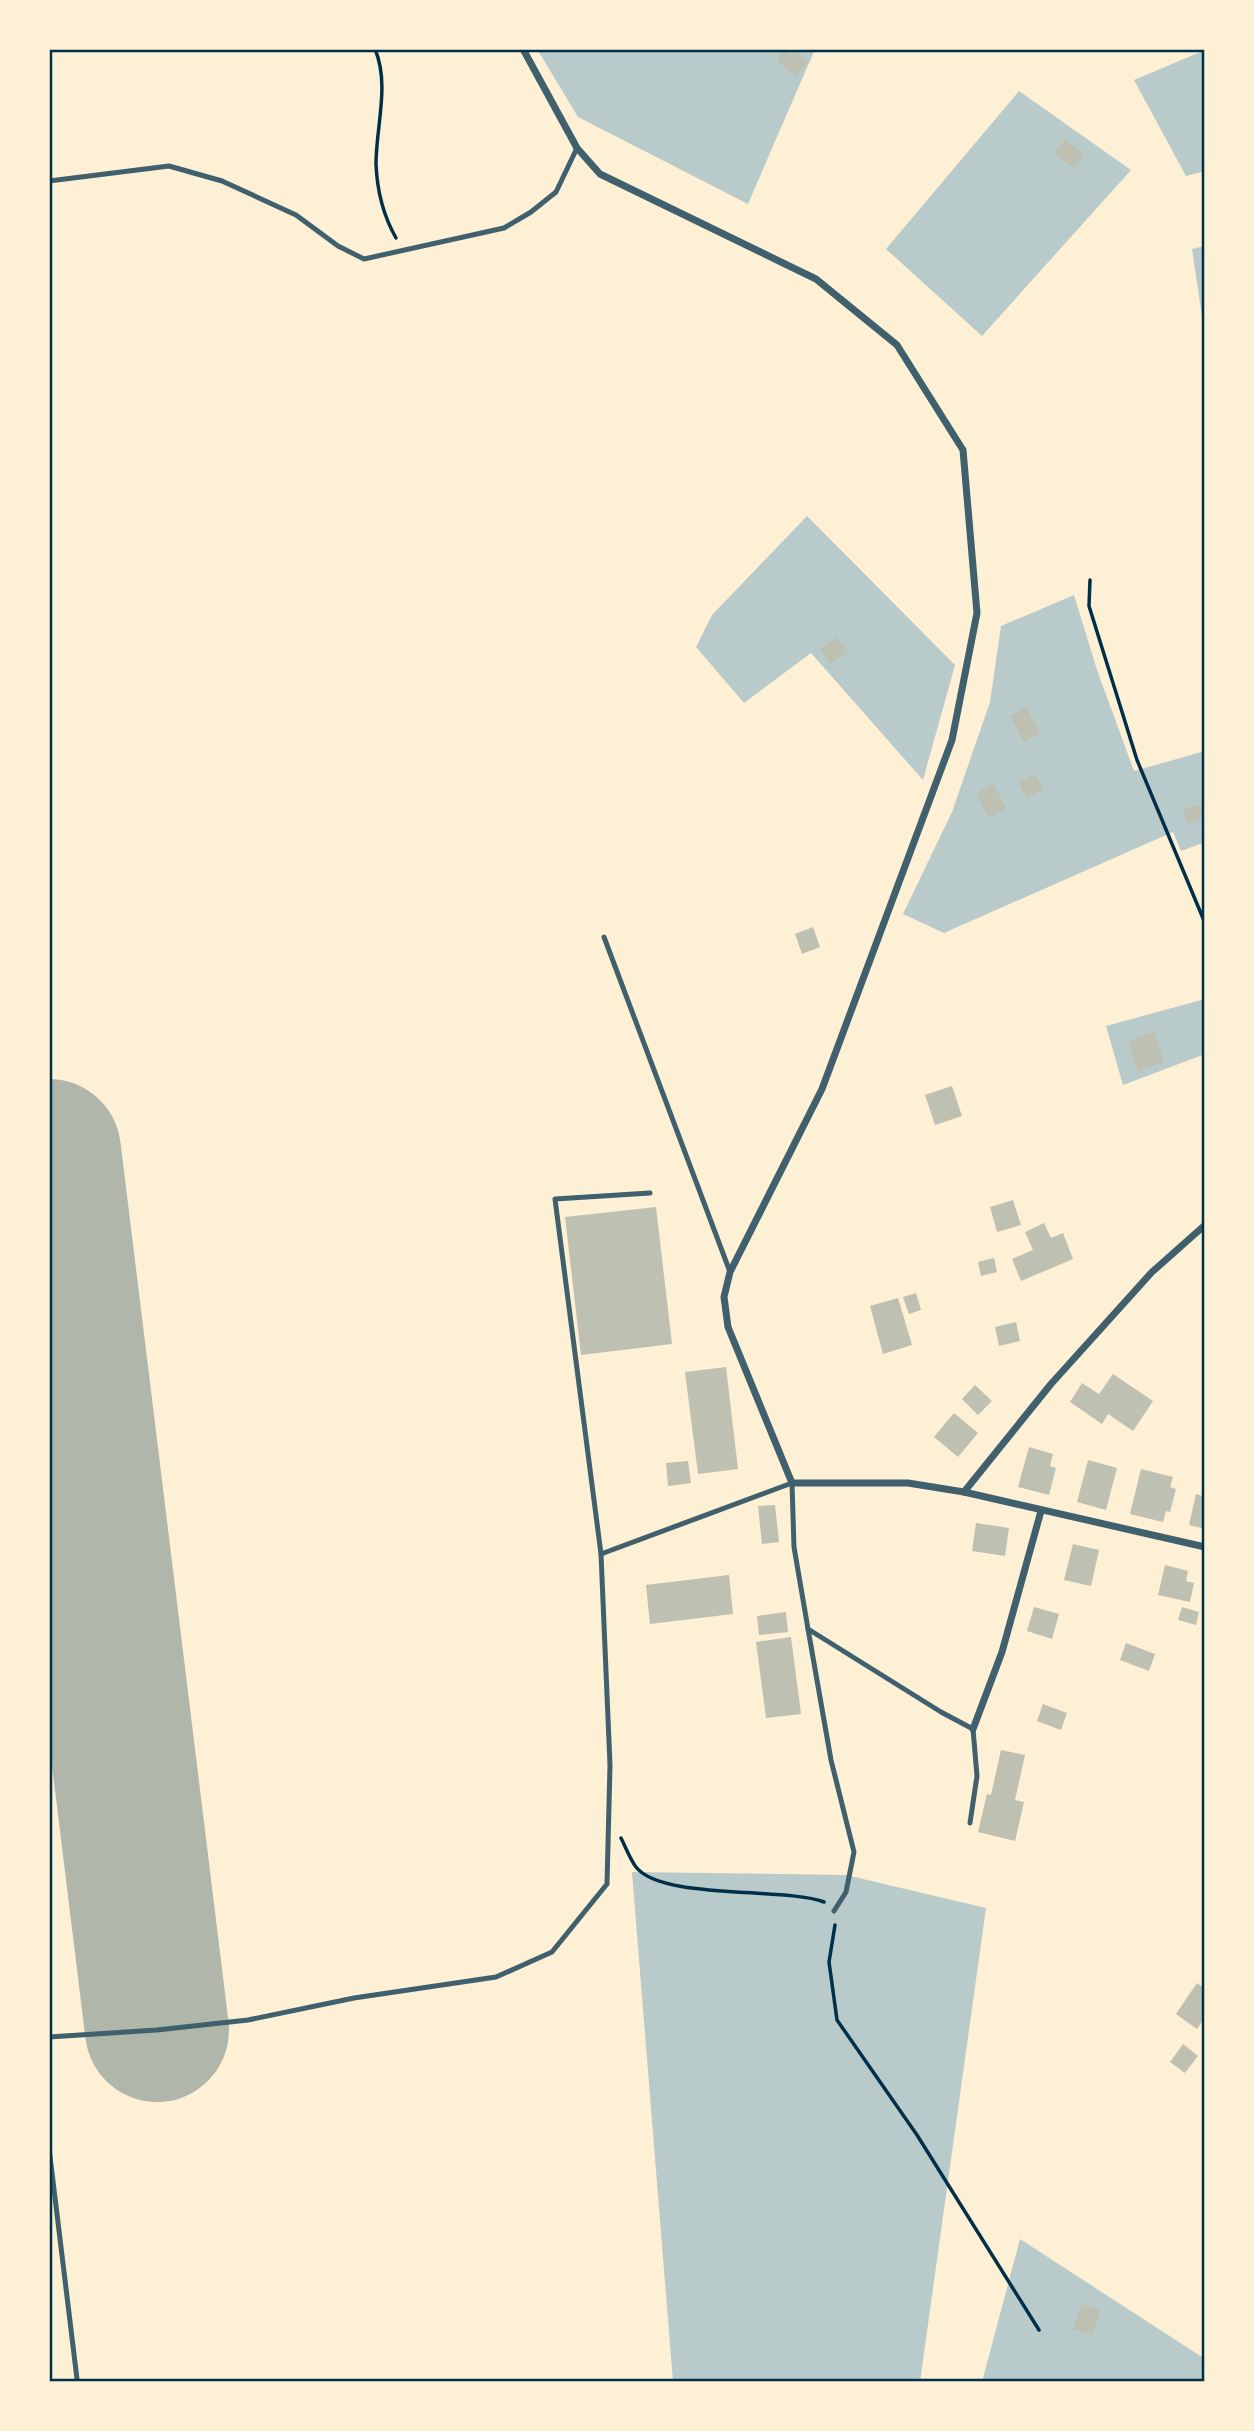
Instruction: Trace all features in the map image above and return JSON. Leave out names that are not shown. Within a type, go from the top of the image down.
[{"type":"street","points":[[523,49],[577,148],[600,174],[816,279],[897,345],[962,450],[977,613],[952,740],[822,1089],[730,1272],[724,1297],[728,1327],[792,1483],[908,1483],[964,1492],[1205,1547]]},
{"type":"street","points":[[964,1492],[1051,1384],[1152,1272],[1205,1225]]},
{"type":"street","points":[[973,1729],[1002,1652],[1041,1511]]},
{"type":"lane","points":[[49,181],[169,166],[222,181],[296,215],[338,246],[364,259],[504,228],[531,212],[556,192],[577,148]]},
{"type":"lane","points":[[604,937],[730,1272]]},
{"type":"lane","points":[[49,2037],[158,2030],[248,2020],[354,1998],[496,1977],[552,1952],[607,1884],[610,1765],[601,1554],[555,1199],[650,1193]]},
{"type":"lane","points":[[601,1554],[792,1483],[794,1547],[831,1760],[854,1852],[846,1892],[834,1911]]},
{"type":"lane","points":[[808,1629],[973,1729],[977,1776],[970,1823]]},
{"type":"lane","points":[[49,2148],[78,2379]]},
{"type":"path","points":[[375,49],[382,64],[376,165],[383,216],[404,252]]},
{"type":"path","points":[[1090,580],[1089,606],[1137,760],[1205,923]]},
{"type":"path","points":[[609,1815],[637,1869],[658,1882],[697,1889],[822,1901],[838,1914],[829,1962],[837,2020],[918,2134],[1039,2330]]},
{"type":"shaded area","points":[[537,49],[815,49],[748,204],[578,117]]},
{"type":"shaded area","points":[[1205,50],[1205,171],[1186,176],[1134,80]]},
{"type":"shaded area","points":[[1019,91],[1131,170],[982,336],[886,249]]},
{"type":"shaded area","points":[[1205,246],[1205,337],[1192,249]]},
{"type":"shaded area","points":[[807,516],[955,665],[923,780],[811,653],[744,703],[696,647],[712,615]]},
{"type":"shaded area","points":[[1074,595],[1097,670],[1134,771],[1205,751],[1205,842],[1181,851],[1173,832],[944,933],[903,914],[952,812],[990,702],[1001,626]]},
{"type":"shaded area","points":[[1205,999],[1205,1054],[1123,1085],[1106,1026]]},
{"type":"shaded area","points":[[632,1872],[846,1875],[986,1908],[920,2382],[673,2382]]},
{"type":"shaded area","points":[[1020,2239],[1205,2359],[1205,2382],[982,2382]]},
{"type":"building","points":[[784,51],[792,56],[795,52],[808,61],[797,76],[777,62]]},
{"type":"building","points":[[1065,139],[1084,154],[1074,168],[1054,153]]},
{"type":"building","points":[[837,637],[848,652],[830,664],[820,649]]},
{"type":"building","points":[[1026,707],[1040,733],[1024,742],[1010,716]]},
{"type":"building","points":[[1035,774],[1043,789],[1027,798],[1019,783]]},
{"type":"building","points":[[993,784],[1006,808],[989,818],[976,793]]},
{"type":"building","points":[[1205,803],[1205,818],[1187,824],[1183,809]]},
{"type":"building","points":[[813,927],[820,947],[802,954],[795,934]]},
{"type":"building","points":[[1154,1032],[1164,1062],[1138,1071],[1128,1041]]},
{"type":"building","points":[[952,1086],[962,1116],[935,1125],[925,1095]]},
{"type":"building","points":[[1013,1200],[1021,1225],[997,1232],[990,1207]]},
{"type":"building","points":[[656,1207],[672,1344],[581,1355],[565,1217]]},
{"type":"building","points":[[1044,1223],[1051,1238],[1063,1233],[1073,1259],[1021,1281],[1012,1259],[1033,1250],[1025,1232]]},
{"type":"building","points":[[994,1258],[997,1272],[981,1276],[978,1262]]},
{"type":"building","points":[[916,1293],[921,1310],[909,1314],[903,1297]]},
{"type":"building","points":[[898,1298],[912,1345],[883,1354],[870,1306]]},
{"type":"building","points":[[1016,1322],[1020,1341],[999,1346],[995,1327]]},
{"type":"building","points":[[726,1367],[738,1469],[698,1474],[685,1372]]},
{"type":"building","points":[[1113,1374],[1153,1401],[1133,1431],[1108,1414],[1102,1424],[1070,1402],[1082,1383],[1099,1394]]},
{"type":"building","points":[[975,1385],[992,1401],[978,1415],[962,1399]]},
{"type":"building","points":[[954,1413],[978,1433],[958,1457],[934,1437]]},
{"type":"building","points":[[1029,1447],[1053,1454],[1050,1466],[1056,1468],[1049,1495],[1018,1487]]},
{"type":"building","points":[[1088,1460],[1117,1468],[1106,1510],[1077,1502]]},
{"type":"building","points":[[688,1461],[691,1483],[668,1486],[666,1463]]},
{"type":"building","points":[[1141,1469],[1173,1477],[1170,1487],[1176,1489],[1170,1512],[1166,1511],[1163,1522],[1130,1514]]},
{"type":"building","points":[[1196,1494],[1205,1497],[1205,1529],[1189,1525]]},
{"type":"building","points":[[775,1505],[779,1542],[762,1544],[758,1506]]},
{"type":"building","points":[[976,1523],[1009,1528],[1005,1556],[972,1551]]},
{"type":"building","points":[[1073,1544],[1099,1550],[1091,1586],[1064,1580]]},
{"type":"building","points":[[1165,1565],[1188,1571],[1186,1581],[1194,1583],[1190,1602],[1158,1595]]},
{"type":"building","points":[[729,1575],[733,1614],[650,1624],[646,1585]]},
{"type":"building","points":[[1034,1607],[1059,1614],[1052,1639],[1027,1631]]},
{"type":"building","points":[[1182,1607],[1199,1612],[1196,1625],[1178,1620]]},
{"type":"building","points":[[786,1612],[788,1632],[759,1635],[757,1616]]},
{"type":"building","points":[[791,1637],[801,1714],[766,1718],[756,1642]]},
{"type":"building","points":[[1126,1643],[1155,1654],[1149,1671],[1120,1660]]},
{"type":"building","points":[[1043,1704],[1067,1713],[1061,1730],[1037,1721]]},
{"type":"building","points":[[1001,1750],[1025,1755],[1015,1800],[1024,1802],[1015,1841],[978,1832],[987,1794],[991,1795]]},
{"type":"building","points":[[1197,1983],[1205,1989],[1205,2017],[1197,2029],[1176,2014]]},
{"type":"building","points":[[1183,2044],[1198,2056],[1185,2073],[1170,2062]]},
{"type":"building","points":[[1081,2304],[1100,2310],[1092,2335],[1073,2329]]},
{"type":"runway","points":[[49,1151],[157,2030]]}]
